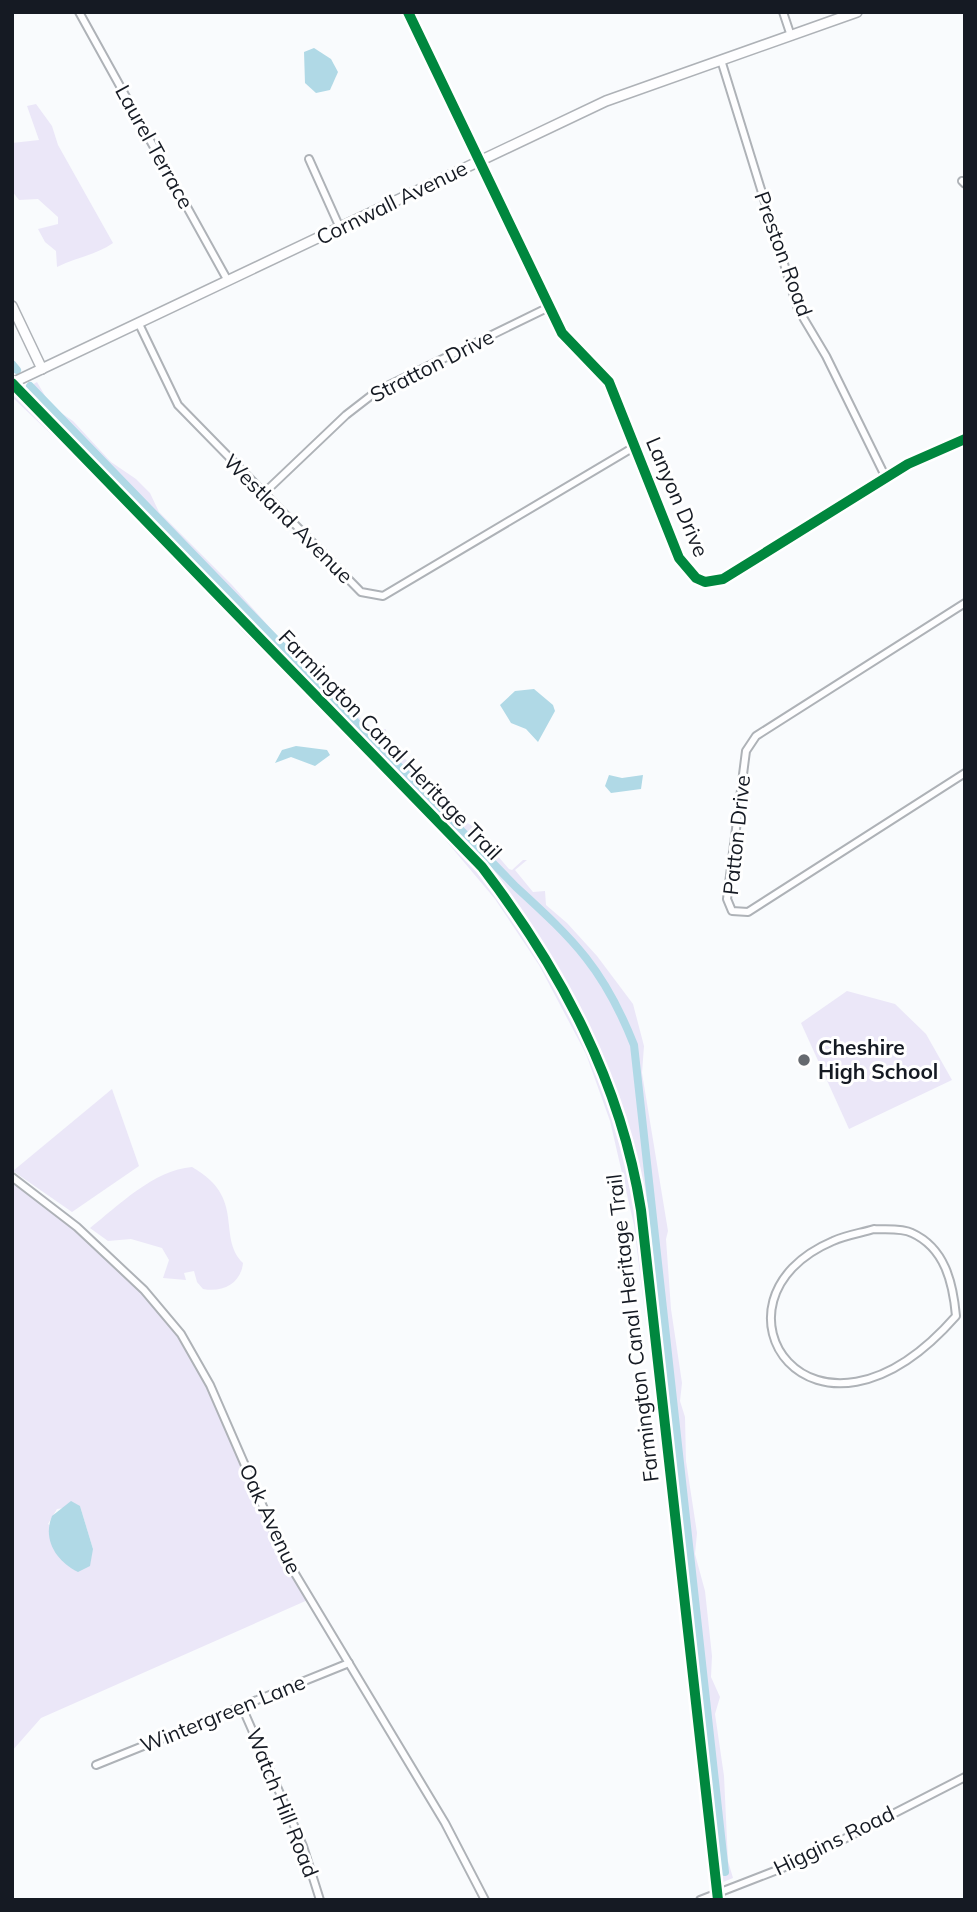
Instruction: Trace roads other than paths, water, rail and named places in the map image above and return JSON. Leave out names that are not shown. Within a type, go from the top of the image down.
[{"type":"street","name":"Laurel Terrace","points":[[79,12],[228,281]]},
{"type":"street","name":"Lanyon Drive","points":[[408,12],[549,307],[568,342],[597,366],[608,382],[679,558],[689,573],[705,582],[729,575],[919,458],[965,439]]},
{"type":"street","points":[[783,12],[791,36]]},
{"type":"street","name":"Cornwall Avenue","points":[[12,383],[606,101],[857,12]]},
{"type":"street","name":"Preston Road","points":[[721,60],[798,309],[826,356],[886,478]]},
{"type":"street","points":[[309,159],[340,228]]},
{"type":"street","points":[[12,306],[42,369]]},
{"type":"street","name":"Stratton Drive","points":[[263,494],[346,415],[377,391],[549,307]]},
{"type":"street","name":"Westland Avenue","points":[[139,324],[177,405],[361,592],[383,596],[634,447]]},
{"type":"street","name":"Patton Drive","points":[[965,603],[757,736],[746,751],[727,899],[732,911],[748,912],[965,773]]},
{"type":"street","name":"Oak Avenue","points":[[12,1177],[86,1236],[144,1290],[181,1334],[210,1385],[285,1557],[445,1823],[485,1900]]},
{"type":"street","points":[[874,1229],[911,1232],[940,1254],[954,1286],[957,1316],[913,1359],[886,1374],[853,1384],[817,1380],[794,1370],[775,1346],[770,1319],[776,1291],[800,1261],[832,1241],[874,1229]]},
{"type":"street","points":[[957,1316],[965,1317]]},
{"type":"street","name":"Wintergreen Lane","points":[[96,1765],[349,1663]]},
{"type":"street","name":"Watch Hill Road","points":[[242,1707],[303,1846],[320,1900]]},
{"type":"street","name":"Higgins Road","points":[[700,1900],[803,1860],[965,1777]]},
{"type":"water","points":[[314,48],[331,59],[338,72],[330,90],[316,93],[305,83],[304,52]]},
{"type":"water","points":[[534,689],[553,705],[555,711],[538,742],[526,729],[511,723],[500,705],[515,691]]},
{"type":"water","points":[[296,746],[327,750],[330,755],[315,766],[291,757],[275,763],[282,750]]},
{"type":"water","points":[[609,775],[622,778],[643,775],[641,789],[611,793],[605,786]]},
{"type":"water","points":[[71,1501],[80,1506],[93,1549],[90,1566],[78,1572],[58,1556],[50,1542],[49,1533],[52,1516]]},
{"type":"waterway","points":[[12,364],[17,370]]},
{"type":"waterway","points":[[30,386],[571,941],[599,976],[623,1019],[634,1045],[725,1872]]},
{"type":"place","name":"Cheshire High School","points":[[804,1060]]}]
